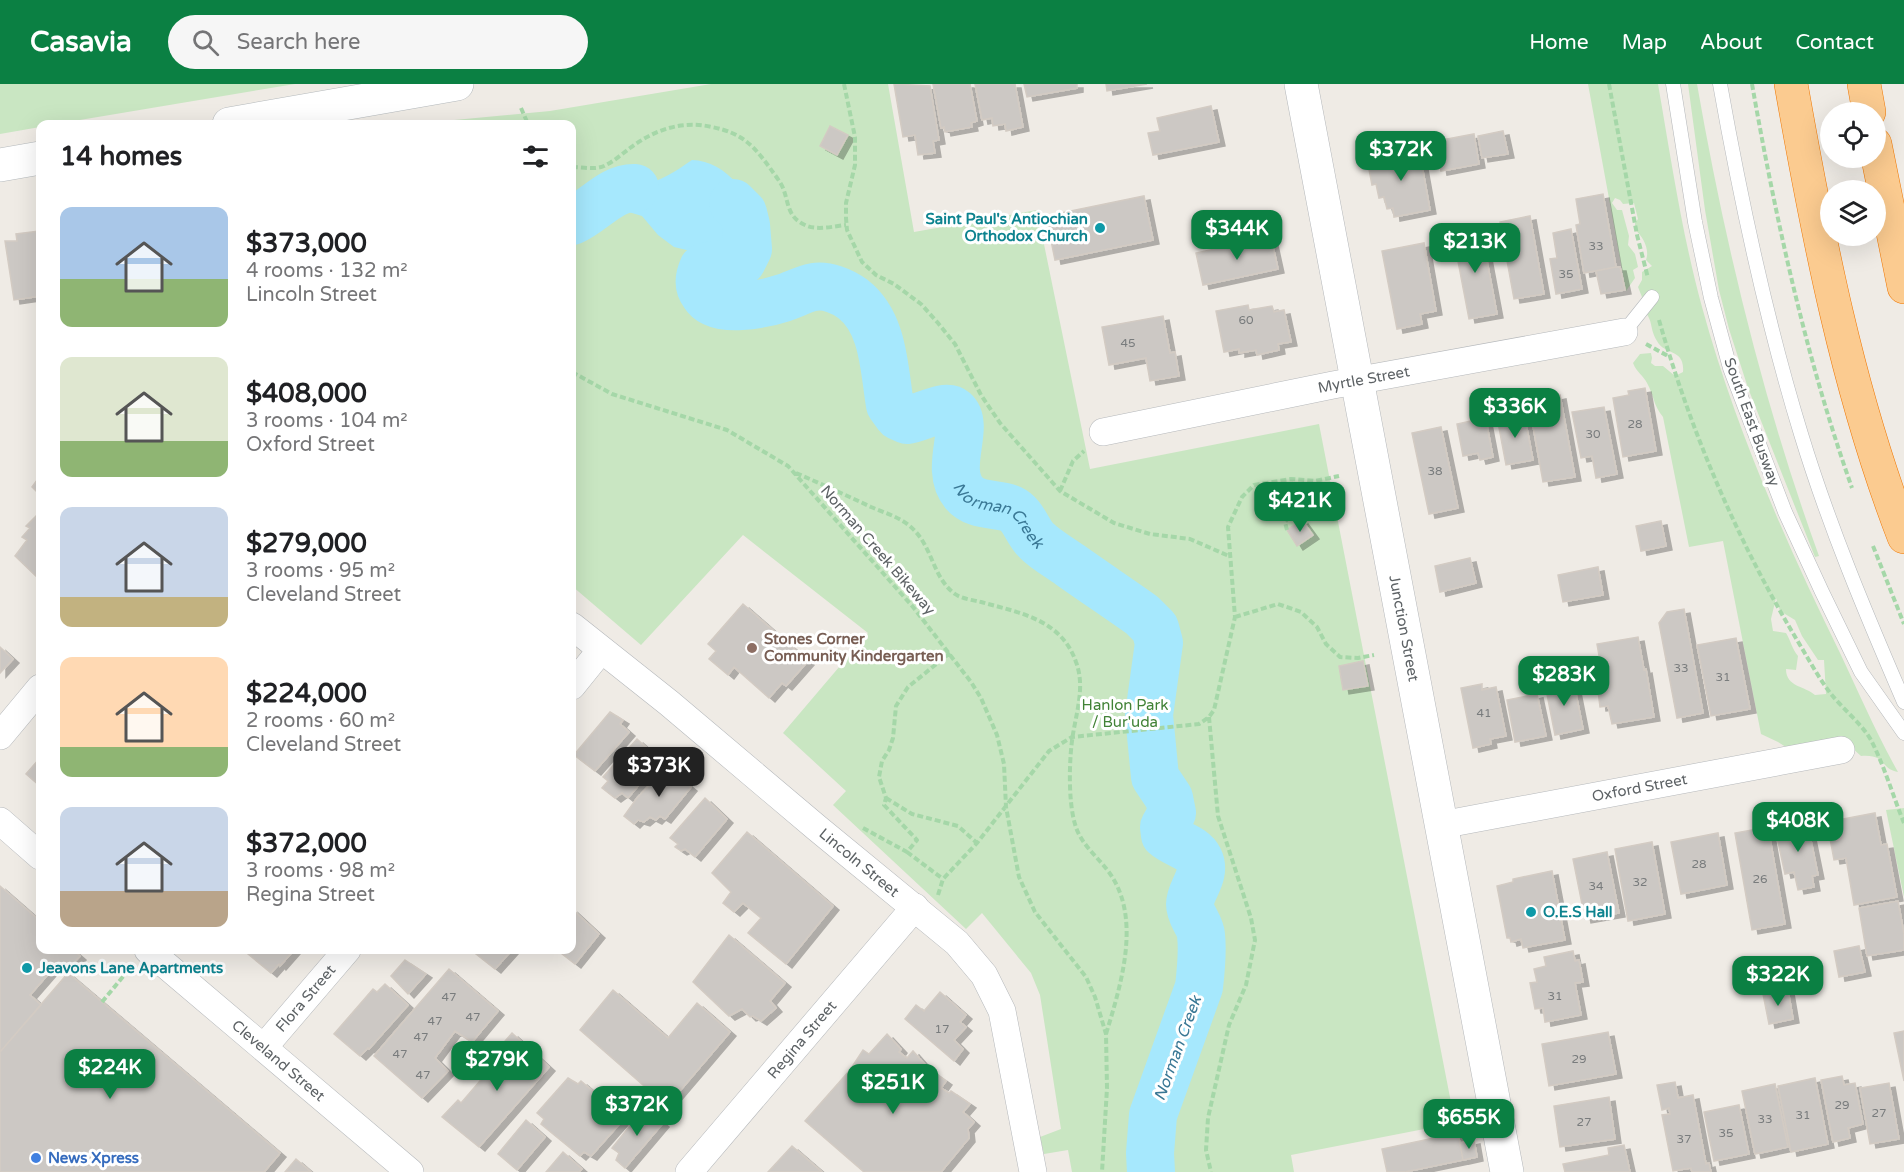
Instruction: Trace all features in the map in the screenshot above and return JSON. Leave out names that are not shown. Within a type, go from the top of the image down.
[{"type":"highway","points":[[1791,84],[1821,244],[1841,329],[1890,502],[1904,537]]},
{"type":"highway","points":[[1864,84],[1867,102]]},
{"type":"highway","points":[[1880,168],[1904,287]]},
{"type":"street","points":[[253,120],[457,84]]},
{"type":"street","name":"Junction Street","points":[[1301,84],[1507,1172]]},
{"type":"street","points":[[0,165],[36,159]]},
{"type":"street","name":"Myrtle Street","points":[[1103,432],[1237,403],[1624,332]]},
{"type":"street","name":"Lincoln Street","points":[[576,629],[669,702],[817,828],[926,902],[972,959],[994,992],[1002,1011],[1033,1172]]},
{"type":"street","points":[[576,681],[601,650]]},
{"type":"street","points":[[0,736],[36,693]]},
{"type":"street","name":"Oxford Street","points":[[1440,825],[1841,750]]},
{"type":"street","points":[[2,827],[36,853]]},
{"type":"street","name":"Regina Street","points":[[688,1172],[926,902]]},
{"type":"street","name":"Cleveland Street","points":[[153,954],[410,1172]]},
{"type":"street","name":"Flora Street","points":[[264,1047],[344,954]]},
{"type":"lane","name":"South East Busway","points":[[1674,84],[1695,222],[1711,298],[1730,368],[1785,512],[1822,592],[1861,672],[1904,733]]},
{"type":"lane","points":[[1720,84],[1758,273],[1802,435],[1857,593],[1904,702]]},
{"type":"lane","points":[[1624,332],[1652,297]]},
{"type":"path","points":[[844,84],[855,144],[855,165],[846,203],[846,225],[862,262],[876,275],[894,284],[921,304],[938,323],[955,344],[981,395],[1000,423],[1060,491],[1114,523],[1149,534],[1190,539],[1229,556]]},
{"type":"path","points":[[1609,84],[1637,235],[1652,297],[1669,357],[1713,474],[1738,531],[1787,622],[1830,692],[1871,740],[1904,822]]},
{"type":"path","points":[[521,108],[526,120]]},
{"type":"path","points":[[576,167],[604,166],[644,138],[664,129],[682,125],[710,126],[744,138],[754,148],[783,186],[788,208],[797,220],[806,226],[821,228],[846,225]]},
{"type":"path","name":"Norman Creek Bikeway","points":[[576,374],[612,394],[727,430],[788,466],[913,607],[950,653],[981,698],[997,735],[1004,764],[1006,807],[1019,877],[1035,912],[1086,977],[1095,997],[1106,1034],[1107,1088],[1102,1172]]},
{"type":"path","points":[[1060,491],[1073,461],[1103,432]]},
{"type":"path","points":[[793,471],[908,524],[922,540],[941,580],[957,596],[1029,616],[1053,628],[1066,643],[1076,662],[1080,678],[1080,694],[1072,737],[1071,788],[1075,824],[1081,838],[1113,879],[1123,902],[1125,917],[1126,939],[1122,967],[1116,1001],[1106,1034]]},
{"type":"path","points":[[926,902],[943,879],[977,843],[1049,751],[1072,737],[1199,724],[1209,717],[1214,710],[1220,690],[1235,617],[1228,527],[1242,497],[1254,485],[1291,479],[1315,481],[1339,476]]},
{"type":"path","points":[[1287,530],[1285,522],[1292,514],[1291,479]]},
{"type":"path","points":[[1235,617],[1278,604],[1301,612],[1317,627],[1326,645],[1340,657],[1358,658],[1374,655]]},
{"type":"path","points":[[907,852],[917,840],[884,805],[886,798],[879,777],[882,761],[893,738],[896,706],[908,687],[950,653]]},
{"type":"path","points":[[1209,717],[1218,816],[1251,918],[1255,940],[1246,985],[1229,1025],[1209,1118],[1206,1150],[1211,1172]]},
{"type":"path","points":[[886,798],[912,814],[958,826],[977,843]]},
{"type":"path","points":[[860,827],[907,852],[943,879]]},
{"type":"path","points":[[102,1002],[126,973]]},
{"type":"green space","points":[[0,84],[295,84],[80,120],[36,120],[36,128],[0,134]]},
{"type":"green space","name":"Hanlon Park / Bur'uda","points":[[711,84],[888,84],[914,232],[1037,210],[1090,469],[1319,424],[1455,1123],[1291,1155],[1294,1172],[1072,1172],[1068,1150],[1044,1154],[1040,1137],[1061,1129],[1040,995],[1031,973],[982,913],[966,929],[833,805],[846,791],[783,733],[868,633],[743,535],[641,645],[576,589],[576,120],[454,120],[550,111]]},
{"type":"green space","points":[[1588,84],[1658,84],[1689,252],[1702,307],[1730,396],[1763,483],[1800,569],[1898,772],[1888,768],[1875,757],[1861,756],[1851,747],[1797,754],[1761,734],[1723,541],[1689,547],[1663,417],[1647,383],[1633,363],[1640,354],[1651,353],[1651,363],[1655,366],[1663,366],[1675,376],[1683,372],[1681,359],[1660,346],[1647,315],[1639,307],[1642,297],[1638,287],[1642,280],[1642,272],[1652,266],[1646,260],[1645,244],[1635,230],[1635,223],[1638,219],[1634,203],[1623,204],[1615,198],[1612,203],[1617,210],[1622,210],[1629,236],[1628,245],[1635,254],[1638,267],[1633,270],[1635,278],[1626,291]],"holes":[[[1776,598],[1780,611],[1795,620],[1802,636],[1818,660],[1824,660],[1826,694],[1815,695],[1789,679],[1786,669],[1796,670],[1798,656],[1786,633],[1773,631],[1771,619]]]},
{"type":"green space","points":[[1688,84],[1697,84],[1733,263],[1763,381],[1819,556],[1815,557],[1748,388],[1729,329],[1719,290],[1705,210]]},
{"type":"green space","points":[[1904,808],[1904,897],[1886,810]]},
{"type":"water","points":[[692,160],[705,162],[718,168],[729,176],[746,198],[754,224],[754,242],[751,252],[742,261],[727,247],[695,252],[674,247],[658,235],[642,216],[612,207],[593,215],[580,217],[596,200],[616,187],[640,185],[661,179]]},
{"type":"building","points":[[894,84],[930,86],[939,140],[933,141],[935,153],[918,155],[915,135],[903,137]]},
{"type":"building","points":[[933,84],[970,84],[977,121],[971,123],[972,127],[945,132],[944,127],[941,128]]},
{"type":"building","points":[[975,84],[1015,84],[1023,127],[1006,131],[1005,124],[993,126],[992,118],[982,120]]},
{"type":"building","points":[[1024,84],[1077,84],[1077,88],[1027,97]]},
{"type":"building","points":[[1106,84],[1147,84],[1107,91]]},
{"type":"building","points":[[1211,106],[1219,142],[1153,155],[1148,133],[1160,131],[1157,118]]},
{"type":"building","points":[[830,126],[848,135],[837,155],[820,146]]},
{"type":"building","points":[[1503,131],[1508,154],[1482,158],[1478,136]]},
{"type":"building","points":[[1474,134],[1479,164],[1441,171],[1436,141]]},
{"type":"building","points":[[1419,149],[1430,210],[1394,217],[1393,208],[1387,209],[1384,197],[1379,198],[1376,184],[1372,185],[1367,159]]},
{"type":"building","points":[[1603,194],[1616,267],[1584,273],[1576,225],[1580,224],[1576,199]]},
{"type":"building","name":"Saint Paul's Antiochian Orthodox Church","points":[[1144,196],[1153,240],[1055,260],[1046,216]]},
{"type":"building","points":[[1530,216],[1544,294],[1514,299],[1500,222]]},
{"type":"building","points":[[1481,229],[1497,314],[1469,319],[1453,235]]},
{"type":"building","points":[[1571,229],[1582,289],[1556,294],[1550,259],[1557,258],[1553,233]]},
{"type":"building","points":[[36,231],[36,297],[14,300],[5,241],[17,241],[16,234]]},
{"type":"building","points":[[1271,237],[1278,269],[1203,285],[1196,253]]},
{"type":"building","points":[[1424,243],[1436,311],[1420,314],[1422,324],[1397,329],[1382,251]]},
{"type":"building","points":[[1620,267],[1625,290],[1601,294],[1596,271]]},
{"type":"building","points":[[1248,305],[1249,310],[1272,306],[1274,312],[1284,310],[1291,342],[1278,344],[1279,350],[1257,355],[1256,350],[1239,353],[1239,349],[1224,352],[1216,311]]},
{"type":"building","points":[[1163,316],[1170,353],[1175,352],[1179,376],[1150,381],[1146,358],[1109,365],[1102,327]]},
{"type":"building","points":[[1645,388],[1656,451],[1623,457],[1613,398],[1629,395],[1628,391]]},
{"type":"building","points":[[1560,395],[1575,477],[1543,482],[1530,409],[1547,405],[1546,398]]},
{"type":"building","points":[[1604,407],[1617,474],[1596,478],[1592,456],[1581,458],[1572,412]]},
{"type":"building","points":[[1524,413],[1533,460],[1506,465],[1497,417]]},
{"type":"building","points":[[1485,415],[1493,457],[1480,460],[1478,453],[1463,456],[1457,424]]},
{"type":"building","points":[[1441,427],[1458,508],[1429,514],[1412,433]]},
{"type":"building","points":[[36,516],[36,576],[15,556],[27,540],[22,537],[30,528],[26,526]]},
{"type":"building","points":[[1302,520],[1313,535],[1297,546],[1287,530]]},
{"type":"building","points":[[1661,521],[1666,546],[1641,551],[1636,526]]},
{"type":"building","points":[[1470,558],[1476,583],[1440,592],[1435,566]]},
{"type":"building","points":[[1598,567],[1603,595],[1563,602],[1558,575]]},
{"type":"building","name":"Stones Corner Community Kindergarten","points":[[743,604],[808,661],[786,686],[782,683],[769,698],[734,667],[728,675],[709,659],[716,651],[708,644]]},
{"type":"building","points":[[1684,609],[1703,713],[1677,718],[1659,623],[1667,612]]},
{"type":"building","points":[[1638,637],[1654,717],[1612,724],[1608,706],[1600,707],[1598,691],[1605,689],[1597,644]]},
{"type":"building","points":[[1736,638],[1750,709],[1711,716],[1697,645]]},
{"type":"building","points":[[0,647],[13,659],[0,673]]},
{"type":"building","points":[[1363,661],[1368,686],[1343,690],[1339,666]]},
{"type":"building","points":[[1573,679],[1583,729],[1555,735],[1545,684]]},
{"type":"building","points":[[1482,684],[1482,690],[1496,687],[1506,736],[1490,739],[1491,744],[1473,748],[1461,688]]},
{"type":"building","points":[[1537,694],[1546,736],[1515,742],[1507,700]]},
{"type":"building","points":[[610,712],[623,720],[620,724],[629,732],[595,771],[576,757],[576,753]]},
{"type":"building","points":[[637,739],[660,760],[628,798],[622,793],[615,798],[602,788],[608,781],[603,777]]},
{"type":"building","points":[[36,763],[36,783],[26,774]]},
{"type":"building","points":[[667,767],[691,787],[665,819],[660,816],[656,820],[650,817],[644,822],[638,820],[634,824],[624,816],[637,798]]},
{"type":"building","points":[[705,798],[727,819],[695,857],[685,849],[681,851],[675,847],[678,844],[670,838]]},
{"type":"building","points":[[1875,813],[1881,845],[1887,844],[1897,897],[1854,905],[1846,858],[1834,860],[1827,822]]},
{"type":"building","points":[[1807,821],[1818,875],[1812,876],[1814,887],[1798,890],[1794,872],[1785,874],[1775,828]]},
{"type":"building","points":[[1768,827],[1785,924],[1752,930],[1735,833]]},
{"type":"building","points":[[747,832],[833,906],[786,964],[748,933],[761,918],[743,903],[734,912],[723,903],[731,892],[712,873]]},
{"type":"building","points":[[1718,833],[1727,885],[1681,894],[1671,842]]},
{"type":"building","points":[[1652,842],[1665,914],[1628,921],[1615,849]]},
{"type":"building","points":[[1607,852],[1619,913],[1585,919],[1573,859]]},
{"type":"building","name":"O.E.S Hall","points":[[1552,871],[1565,940],[1523,948],[1521,939],[1511,942],[1510,938],[1507,938],[1497,886],[1513,882],[1513,879]]},
{"type":"building","name":"Jeavons Lane Apartments","points":[[0,886],[36,918],[36,954],[78,954],[80,956],[66,971],[57,964],[30,995],[41,1005],[0,1052]]},
{"type":"building","points":[[1898,901],[1904,934],[1904,950],[1867,956],[1859,908]]},
{"type":"building","points":[[576,913],[599,934],[575,964],[562,954],[576,954]]},
{"type":"building","points":[[729,935],[785,983],[770,1001],[776,1008],[761,1021],[753,1016],[750,1017],[742,1009],[729,1016],[693,982]]},
{"type":"building","points":[[1859,946],[1865,972],[1839,977],[1834,951]]},
{"type":"building","points":[[1573,951],[1575,961],[1579,960],[1583,982],[1575,983],[1581,1015],[1545,1022],[1543,1008],[1535,1009],[1530,983],[1537,982],[1534,969],[1546,966],[1544,957]]},
{"type":"building","points":[[248,954],[290,954],[271,973]]},
{"type":"building","points":[[476,954],[508,954],[495,969]]},
{"type":"building","points":[[405,960],[426,974],[408,994],[391,976]]},
{"type":"building","points":[[449,969],[498,1011],[472,1042],[455,1031],[435,1058],[448,1071],[422,1098],[374,1056]]},
{"type":"building","points":[[68,973],[280,1153],[264,1172],[0,1172],[0,1052]]},
{"type":"building","points":[[385,984],[408,1005],[360,1056],[334,1034],[373,989],[377,992]]},
{"type":"building","points":[[613,990],[668,1038],[697,1003],[730,1032],[667,1106],[580,1030]]},
{"type":"building","points":[[1788,990],[1793,1019],[1769,1024],[1763,994]]},
{"type":"building","points":[[940,992],[966,1015],[960,1022],[966,1027],[954,1040],[963,1049],[954,1061],[905,1019],[916,1005],[924,1011]]},
{"type":"building","points":[[1904,1031],[1904,1081],[1894,1033]]},
{"type":"building","points":[[1608,1032],[1616,1074],[1549,1086],[1542,1044]]},
{"type":"building","points":[[512,1033],[549,1067],[479,1147],[442,1117],[458,1100],[461,1103],[504,1053],[498,1049]]},
{"type":"building","points":[[887,1034],[901,1049],[899,1052],[907,1058],[913,1051],[928,1068],[946,1081],[941,1088],[949,1093],[951,1091],[970,1104],[963,1112],[974,1122],[968,1129],[969,1138],[941,1172],[864,1172],[805,1121],[850,1070],[863,1050],[869,1054]]},
{"type":"building","points":[[1842,1076],[1844,1085],[1855,1083],[1863,1124],[1848,1128],[1850,1138],[1833,1142],[1821,1080]]},
{"type":"building","points":[[568,1078],[578,1084],[581,1081],[616,1111],[613,1114],[622,1121],[591,1156],[584,1152],[580,1156],[541,1124],[544,1119],[537,1113]]},
{"type":"building","points":[[1815,1078],[1828,1144],[1791,1152],[1778,1086]]},
{"type":"building","points":[[1675,1082],[1678,1098],[1693,1095],[1706,1164],[1709,1163],[1711,1172],[1692,1172],[1691,1168],[1673,1171],[1662,1115],[1670,1114],[1669,1108],[1662,1110],[1657,1085]]},
{"type":"building","points":[[1889,1083],[1899,1139],[1870,1144],[1860,1088]]},
{"type":"building","points":[[1775,1084],[1788,1147],[1755,1154],[1742,1091]]},
{"type":"building","points":[[1609,1097],[1615,1139],[1560,1147],[1554,1106]]},
{"type":"building","points":[[1739,1105],[1749,1154],[1714,1161],[1704,1112]]},
{"type":"building","points":[[645,1107],[663,1123],[625,1168],[616,1160],[619,1153],[612,1148]]},
{"type":"building","points":[[526,1120],[545,1137],[517,1170],[498,1154]]},
{"type":"building","points":[[1458,1133],[1463,1160],[1405,1172],[1387,1172],[1382,1149]]},
{"type":"building","points":[[1474,1140],[1477,1157],[1463,1160],[1460,1143]]},
{"type":"building","points":[[1624,1145],[1630,1172],[1565,1172],[1563,1164],[1609,1155],[1608,1148]]},
{"type":"building","points":[[792,1146],[822,1172],[768,1172]]},
{"type":"building","points":[[563,1152],[582,1169],[579,1172],[546,1172]]},
{"type":"building","points":[[296,1159],[311,1172],[285,1172]]},
{"type":"waterway","name":"Norman Creek","points":[[576,219],[618,191],[635,188]]},
{"type":"waterway","name":"Norman Creek","points":[[733,203],[743,213],[748,249],[742,261],[703,268],[700,285],[704,294],[710,300],[730,306],[753,305],[787,297],[814,287],[834,289],[853,299],[863,309],[877,334],[884,362],[890,405],[898,416],[907,420],[938,410],[954,411],[960,427],[956,472],[958,483],[964,493],[974,501],[1011,509],[1048,550],[1142,615],[1155,628],[1159,643],[1149,715],[1155,777],[1169,798],[1172,813],[1164,827],[1165,835],[1193,851],[1201,865],[1200,877],[1190,904],[1200,931],[1202,954],[1199,987],[1153,1115],[1151,1172]]},
{"type":"place","name":"Saint Paul's Antiochian Orthodox Church","points":[[1100,228]]},
{"type":"place","name":"Stones Corner Community Kindergarten","points":[[752,648]]},
{"type":"place","name":"O.E.S Hall","points":[[1531,912]]},
{"type":"place","name":"Jeavons Lane Apartments","points":[[27,968]]},
{"type":"place","name":"News Xpress","points":[[36,1158]]}]
